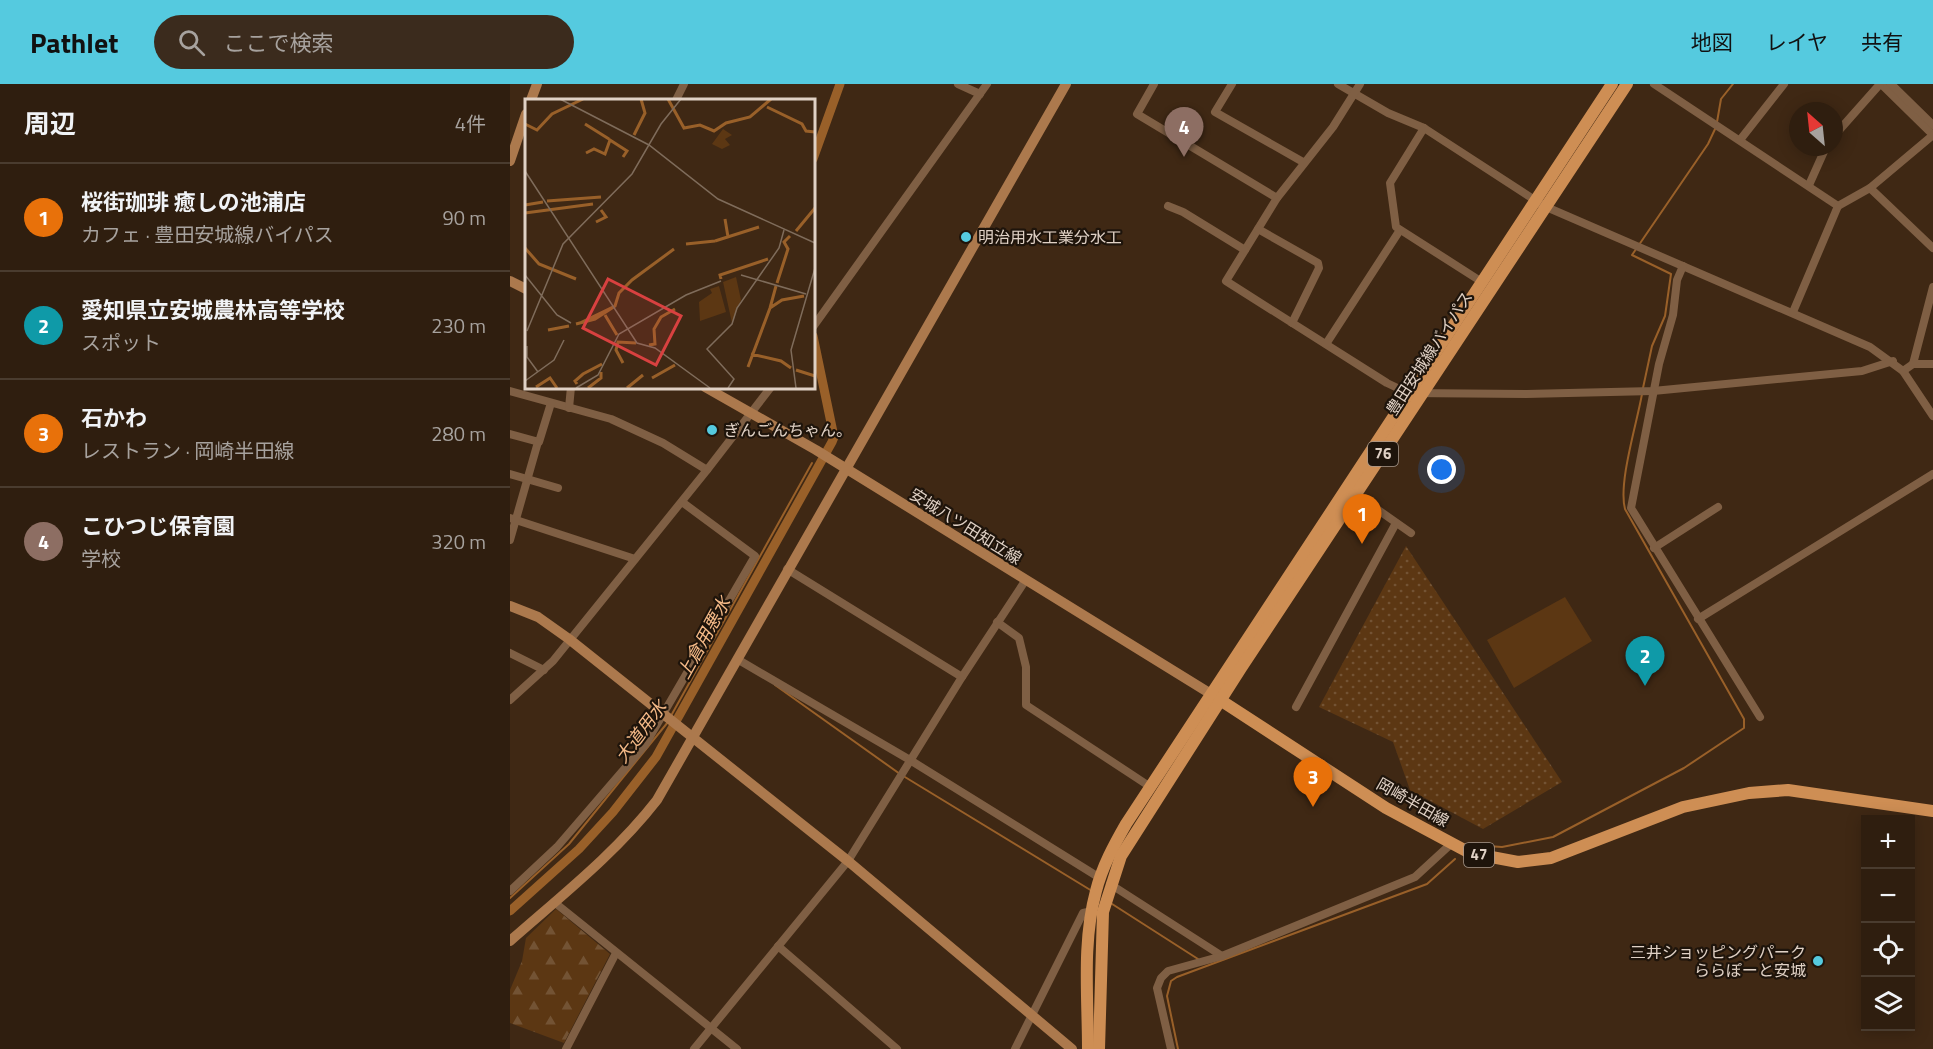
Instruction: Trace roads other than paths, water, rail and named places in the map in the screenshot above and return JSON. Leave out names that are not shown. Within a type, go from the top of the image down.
[{"type":"main road","name":"豊田安城線バイパス","points":[[1216,697],[1356,495],[1423,392],[1612,84]]},
{"type":"main road","name":"豊田安城線バイパス","points":[[1216,697],[1345,487],[1482,282],[1627,84]]},
{"type":"main road","points":[[1088,1049],[1086,982],[1092,911],[1105,881],[1118,839],[1149,786],[1216,697]]},
{"type":"main road","points":[[1099,1049],[1100,948],[1105,881],[1216,697]]},
{"type":"main road","name":"岡崎半田線","points":[[1216,697],[1386,808],[1470,853],[1518,861],[1551,858],[1683,807],[1749,793],[1788,790],[1933,811]]},
{"type":"main road","name":"岡崎半田線","points":[[1781,791],[1790,798],[1933,819]]},
{"type":"street","points":[[531,99],[537,84]]},
{"type":"street","points":[[676,99],[684,84]]},
{"type":"street","points":[[958,84],[980,94]]},
{"type":"street","points":[[814,326],[987,84]]},
{"type":"street","points":[[510,941],[635,828],[657,800],[1066,84]]},
{"type":"street","points":[[1154,84],[1137,114],[1277,198]]},
{"type":"street","points":[[1232,84],[1215,112],[1303,162]]},
{"type":"street","points":[[1338,84],[1424,128],[1540,203],[1870,347],[1893,361],[1904,371],[1933,416]]},
{"type":"street","points":[[1360,84],[1333,127],[1303,162],[1277,198],[1226,281],[1387,383],[1408,393],[1526,394],[1653,391],[1862,371],[1893,361]]},
{"type":"street","points":[[1654,84],[1838,206]]},
{"type":"street","points":[[1740,140],[1784,84]]},
{"type":"street","points":[[1843,126],[1880,84],[1897,94],[1933,125]]},
{"type":"street","points":[[1793,312],[1838,206],[1870,188],[1933,135],[1891,84]]},
{"type":"street","points":[[1897,94],[1906,84]]},
{"type":"street","points":[[510,161],[525,117]]},
{"type":"street","points":[[1424,128],[1390,183],[1396,227],[1482,282]]},
{"type":"street","points":[[1809,185],[1822,156]]},
{"type":"street","points":[[1870,188],[1933,248]]},
{"type":"street","points":[[1168,206],[1245,250]]},
{"type":"street","points":[[1258,228],[1318,262],[1319,268],[1292,322]]},
{"type":"street","points":[[1326,344],[1400,230]]},
{"type":"street","points":[[1683,266],[1677,280],[1673,315],[1653,391],[1631,508],[1761,717]]},
{"type":"street","points":[[510,281],[525,288]]},
{"type":"street","points":[[1904,371],[1913,364],[1933,287]]},
{"type":"street","points":[[1913,364],[1933,364]]},
{"type":"street","points":[[569,408],[571,388]]},
{"type":"street","name":"安城八ツ田知立線","points":[[707,388],[816,450],[1216,697]]},
{"type":"street","points":[[510,700],[544,669],[682,502],[770,388]]},
{"type":"street","points":[[510,391],[611,419],[663,443],[707,470]]},
{"type":"street","points":[[510,540],[512,518],[551,403]]},
{"type":"street","points":[[510,434],[538,442]]},
{"type":"street","points":[[510,474],[558,488]]},
{"type":"street","points":[[1698,619],[1933,474]]},
{"type":"street","points":[[1345,487],[1411,533]]},
{"type":"street","points":[[512,885],[557,847],[645,745],[665,716],[755,556],[682,502]]},
{"type":"street","points":[[1654,548],[1718,507]]},
{"type":"street","points":[[512,518],[634,560]]},
{"type":"street","points":[[1296,707],[1396,523]]},
{"type":"street","points":[[787,569],[962,677]]},
{"type":"street","points":[[694,1049],[848,861],[1025,580]]},
{"type":"street","points":[[510,606],[538,617],[569,639],[848,861],[1072,1049]]},
{"type":"street","points":[[997,622],[1019,638],[1026,667],[1026,705],[1149,786]]},
{"type":"street","points":[[510,653],[544,669]]},
{"type":"street","points":[[737,659],[910,760],[1222,956]]},
{"type":"street","points":[[1171,1049],[1157,988],[1161,978],[1168,972],[1222,956],[1415,877],[1452,843]]},
{"type":"street","points":[[554,902],[736,1049]]},
{"type":"street","points":[[1015,1049],[1083,913],[1092,911]]},
{"type":"street","points":[[778,946],[897,1049]]},
{"type":"street","points":[[566,1049],[616,953]]},
{"type":"waterway","name":"上倉用悪水","points":[[814,156],[840,84]]},
{"type":"waterway","points":[[1717,122],[1721,99],[1733,84]]},
{"type":"waterway","points":[[1643,388],[1652,346],[1665,316],[1671,274],[1632,255],[1708,144],[1716,127]]},
{"type":"waterway","name":"上倉用悪水","points":[[510,911],[579,849],[613,812],[656,757],[832,442],[834,437],[814,341]]},
{"type":"waterway","points":[[1473,845],[1502,847],[1553,837],[1684,768],[1744,728],[1744,719],[1625,509],[1626,469],[1642,394]]},
{"type":"waterway","name":"大道用水","points":[[672,714],[812,463]]},
{"type":"waterway","points":[[775,685],[900,774],[1092,891]]},
{"type":"waterway","name":"大道用水","points":[[510,898],[569,844],[668,722]]},
{"type":"waterway","points":[[1178,1049],[1167,996],[1171,981],[1427,884],[1455,859]]},
{"type":"waterway","points":[[1109,902],[1198,959]]},
{"type":"place","name":"こひつじ保育園","points":[[1184,157]]},
{"type":"place","name":"明治用水工業分水工","points":[[966,237]]},
{"type":"place","name":"ぎんごんちゃん。","points":[[712,430]]},
{"type":"place","name":"桜街珈琲 癒しの池浦店","points":[[1362,544]]},
{"type":"place","name":"愛知県立安城農林高等学校","points":[[1645,686]]},
{"type":"place","name":"石かわ","points":[[1313,807]]},
{"type":"place","name":"三井ショッピングパーク ららぽーと安城","points":[[1818,961]]}]
